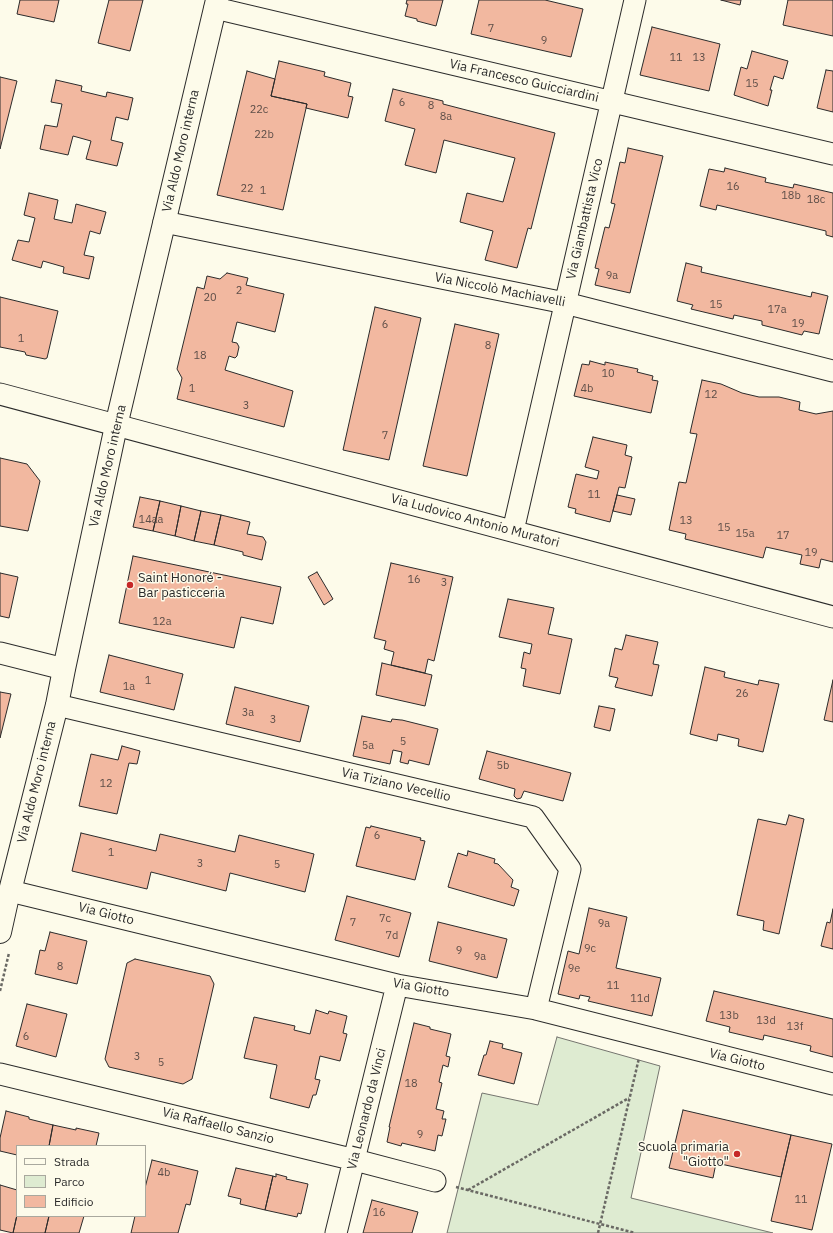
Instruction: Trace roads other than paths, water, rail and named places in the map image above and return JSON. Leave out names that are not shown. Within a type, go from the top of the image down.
[{"type":"street","name":"Via Giambattista Vico","points":[[513,531],[635,0]]},
{"type":"street","name":"Via Francesco Guicciardini","points":[[216,4],[611,102],[833,154]]},
{"type":"street","name":"Via Aldo Moro interna","points":[[0,932],[6,893],[57,705],[116,426],[216,4]]},
{"type":"street","name":"Via Niccolò Machiavelli","points":[[164,222],[566,303],[833,370]]},
{"type":"street","name":"Via Ludovico Antonio Muratori","points":[[0,394],[833,617]]},
{"type":"street","points":[[0,653],[64,669]]},
{"type":"street","name":"Via Tiziano Vecellio","points":[[57,705],[533,817],[570,869],[536,1009]]},
{"type":"street","name":"Via Giotto","points":[[6,893],[397,984],[536,1009],[833,1084]]},
{"type":"street","name":"Via Leonardo da Vinci","points":[[336,1233],[397,984]]},
{"type":"street","name":"Via Raffaello Sanzio","points":[[0,1074],[355,1160],[435,1181]]},
{"type":"place","name":"Saint Honoré - Bar pasticceria","points":[[130,585]]},
{"type":"place","name":"Scuola primaria \"Giotto\"","points":[[737,1154]]}]
